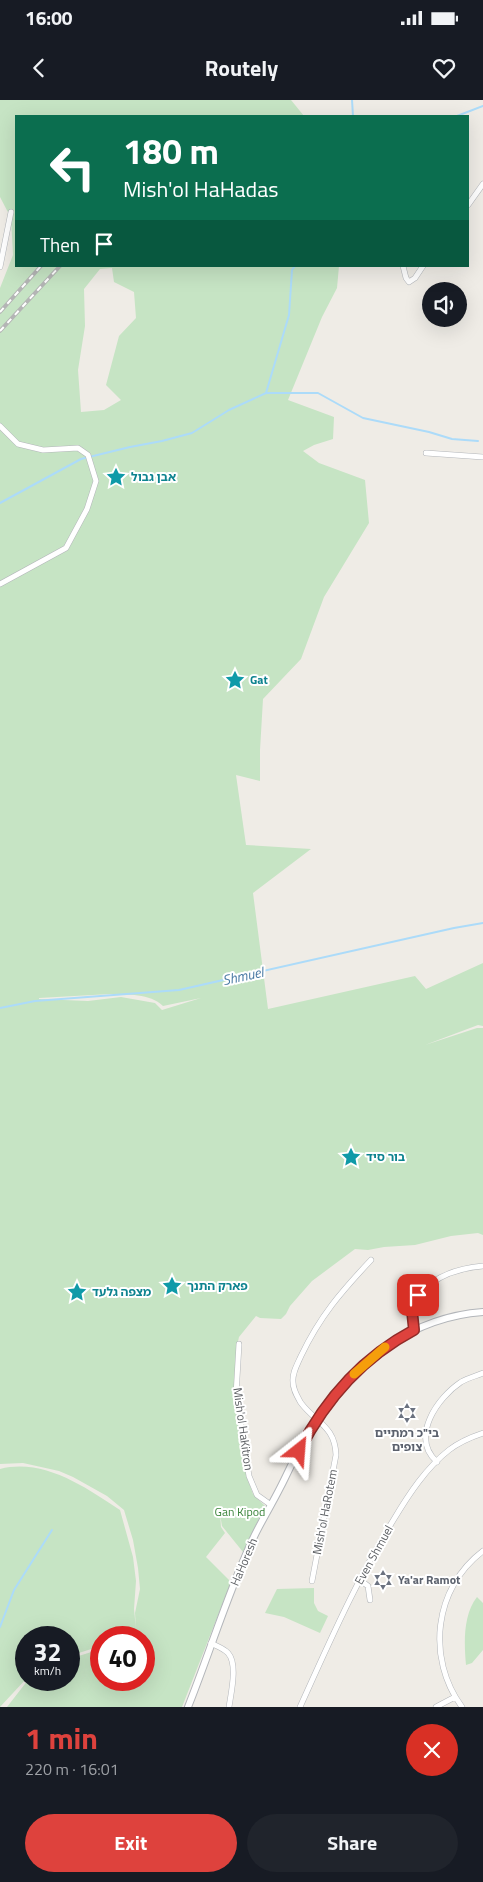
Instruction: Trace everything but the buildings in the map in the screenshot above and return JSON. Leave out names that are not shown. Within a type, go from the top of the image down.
[{"type":"street","points":[[469,205],[483,184]]},
{"type":"street","points":[[0,267],[11,212]]},
{"type":"street","points":[[403,267],[407,281],[409,282],[422,267]]},
{"type":"street","points":[[0,426],[18,444],[43,450],[78,448],[88,455],[96,481],[87,508],[66,548],[0,584]]},
{"type":"street","points":[[426,454],[483,457]]},
{"type":"street","name":"Mish'ol HaRotem","points":[[312,1581],[336,1456],[335,1442],[330,1431],[303,1405],[296,1394],[292,1380],[311,1335],[328,1308],[371,1260]]},
{"type":"street","points":[[414,1330],[412,1311],[418,1295],[450,1273],[483,1266]]},
{"type":"street","name":"HaHoresh","points":[[188,1707],[210,1643],[250,1545],[317,1418],[347,1380],[394,1340],[442,1319],[483,1312]]},
{"type":"street","name":"Mish'ol HaKitron","points":[[239,1344],[236,1395],[249,1476],[252,1487],[257,1495],[271,1505]]},
{"type":"street","points":[[437,1462],[429,1453],[426,1442],[428,1425],[436,1406],[443,1397],[462,1381],[483,1373]]},
{"type":"street","name":"Even Shmuel","points":[[300,1707],[360,1580],[402,1507],[419,1482],[437,1462],[459,1443],[483,1433]]},
{"type":"street","points":[[462,1707],[455,1697],[442,1665],[438,1642],[441,1619],[444,1606],[454,1583],[483,1551]]},
{"type":"street","points":[[360,1580],[368,1586],[370,1600]]},
{"type":"street","points":[[210,1643],[223,1649],[231,1657],[233,1676],[229,1707]]},
{"type":"street","points":[[436,1707],[455,1697]]},
{"type":"green space","name":"Gan Kipod","points":[[0,100],[291,100],[303,115],[15,115],[15,267],[339,267],[337,288],[322,317],[288,400],[334,417],[333,439],[303,451],[319,463],[365,480],[369,523],[324,597],[301,659],[263,699],[260,781],[236,775],[246,845],[311,849],[253,893],[268,1009],[415,976],[426,989],[483,963],[483,1026],[478,1025],[425,1045],[477,1028],[483,1028],[483,1235],[478,1233],[451,1236],[415,1245],[368,1250],[355,1249],[312,1281],[281,1319],[260,1318],[256,1316],[239,1337],[234,1398],[248,1480],[253,1494],[265,1506],[243,1552],[222,1526],[220,1514],[221,1527],[225,1533],[206,1557],[231,1582],[182,1707],[7,1707],[19,1691],[80,1691],[80,1656],[90,1652],[90,1691],[155,1691],[155,1626],[136,1626],[135,1613],[140,1589],[138,1568],[133,1540],[124,1510],[107,1496],[59,1471],[23,1463],[0,1464],[0,288],[13,255],[11,218],[0,197]],"holes":[[[112,268],[114,282],[134,292],[136,318],[119,336],[106,385],[121,400],[104,410],[81,412],[78,370],[85,326],[84,289],[100,269]],[[110,994],[145,997],[163,1006],[201,998],[162,1010],[155,1003],[121,997],[88,1001],[39,999]]]},
{"type":"green space","points":[[16,1467],[48,1471],[93,1492],[120,1510],[133,1557],[136,1581],[134,1609],[136,1626],[90,1626],[90,1649],[80,1653],[80,1626],[15,1626],[15,1691],[0,1707],[0,1469]]},
{"type":"green space","points":[[314,1588],[314,1603],[318,1611],[328,1616],[320,1633],[284,1617],[265,1613],[277,1589]]},
{"type":"green space","points":[[477,1597],[483,1603],[483,1650],[472,1663],[466,1665],[465,1630],[469,1612]]},
{"type":"waterway","points":[[352,100],[353,115]]},
{"type":"waterway","points":[[460,115],[483,106]]},
{"type":"waterway","points":[[266,393],[289,315],[292,270],[294,267]]},
{"type":"waterway","points":[[0,503],[81,459],[192,433],[229,410],[266,393],[318,393],[363,418],[429,432],[452,439],[478,441]]},
{"type":"waterway","name":"Shmuel","points":[[0,1008],[35,1001],[179,990],[483,923]]},
{"type":"waterway","points":[[0,1627],[14,1590],[52,1530]]},
{"type":"railway","points":[[0,312],[40,267]]},
{"type":"railway","points":[[0,331],[59,267]]},
{"type":"slow traffic","points":[[354,1374],[385,1347]]},
{"type":"place","name":"אבן גבול","points":[[116,477]]},
{"type":"place","name":"Gat","points":[[235,680]]},
{"type":"place","name":"בור סיד","points":[[351,1157]]},
{"type":"place","name":"פארק התנך","points":[[172,1286]]},
{"type":"place","name":"מצפה גלעד","points":[[77,1292]]},
{"type":"place","name":"בי\"כ רמתיים צופים","points":[[407,1413]]},
{"type":"place","name":"Ya'ar Ramot","points":[[383,1580]]},
{"type":"route","points":[[299,1451],[317,1418],[347,1380],[394,1340],[414,1330],[411,1319],[414,1303],[418,1295]]}]
